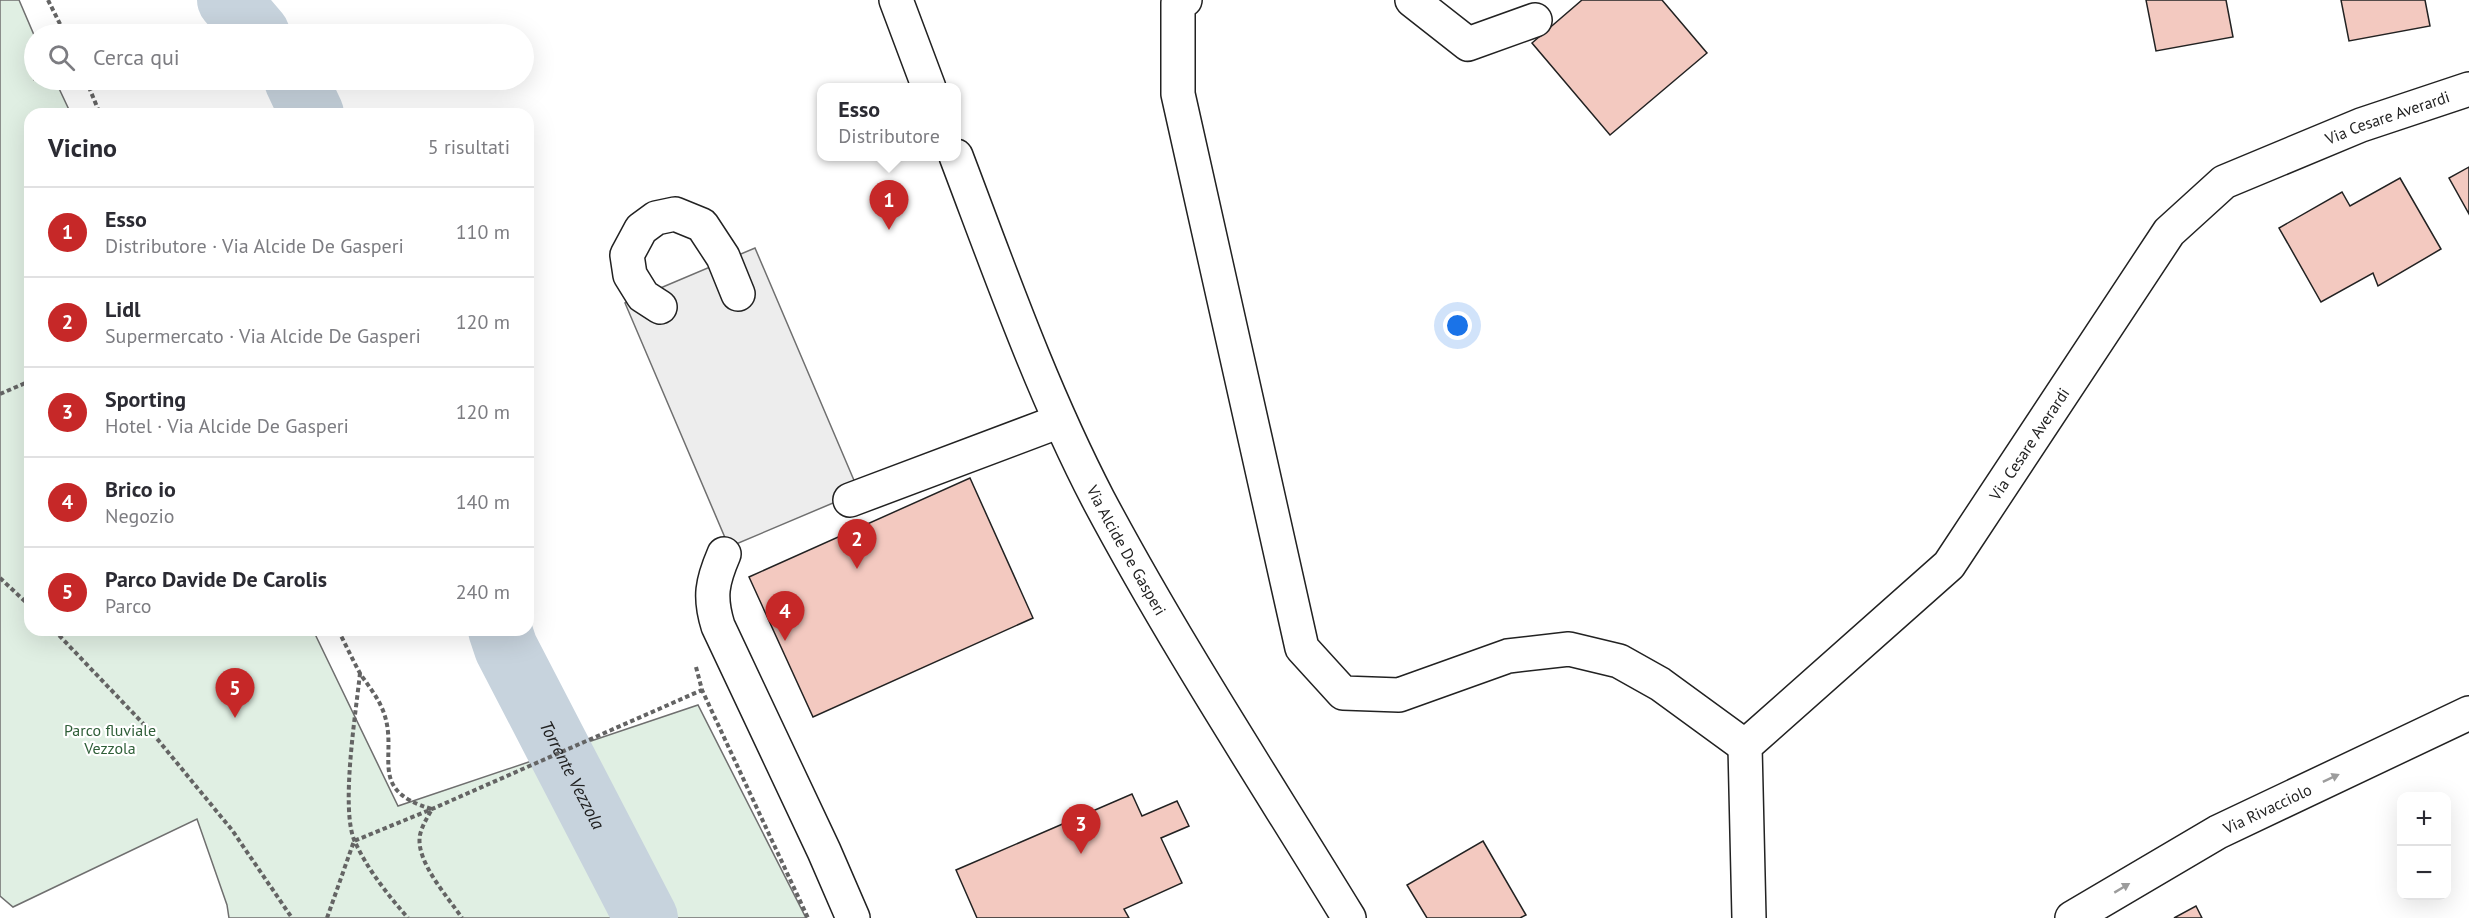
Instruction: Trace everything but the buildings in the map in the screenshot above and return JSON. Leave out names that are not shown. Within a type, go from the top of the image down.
[{"type":"street","points":[[896,0],[927,83]]},
{"type":"street","points":[[1185,0],[1178,3],[1178,94],[1302,648],[1343,693],[1399,695],[1508,656],[1569,649],[1619,661],[1660,684],[1745,746],[1749,918]]},
{"type":"street","points":[[1412,0],[1468,44],[1535,21]]},
{"type":"street","name":"Via Cesare Averardi","points":[[1745,746],[1949,565],[2169,232],[2224,182],[2361,125],[2469,89]]},
{"type":"street","name":"Via Alcide De Gasperi","points":[[958,161],[1014,310],[1060,421],[1098,498],[1141,577],[1349,918]]},
{"type":"street","points":[[660,307],[643,296],[630,274],[627,255],[641,229],[656,218],[675,214],[702,225],[723,257],[738,294]]},
{"type":"street","points":[[850,500],[1060,421]]},
{"type":"street","points":[[724,554],[713,579],[712,605],[718,626],[853,918]]},
{"type":"street","name":"Via Rivacciolo","points":[[2072,918],[2218,832],[2469,713]]},
{"type":"path","points":[[48,0],[60,24]]},
{"type":"path","points":[[90,90],[98,108]]},
{"type":"path","points":[[0,394],[24,384]]},
{"type":"path","points":[[0,578],[24,600]]},
{"type":"path","points":[[60,636],[154,735],[232,830],[292,918]]},
{"type":"path","points":[[341,636],[381,706],[390,731],[387,752],[389,776],[394,789],[406,800],[432,810]]},
{"type":"path","points":[[360,672],[348,801],[354,841],[387,894],[408,918]]},
{"type":"path","points":[[327,918],[354,841],[432,810],[702,690],[808,918]]},
{"type":"path","points":[[432,810],[423,824],[419,837],[420,852],[428,868],[462,918]]},
{"type":"green space","name":"Parco fluviale Vezzola","points":[[0,0],[19,0],[29,24],[24,24],[24,90],[60,90],[68,108],[24,108],[24,636],[316,636],[398,806],[698,705],[806,918],[229,918],[227,905],[197,819],[13,907],[0,896]]},
{"type":"shaded area","points":[[755,248],[859,492],[729,547],[625,303]]},
{"type":"waterway","name":"Torrente Vezzola","points":[[229,0],[249,24]]},
{"type":"waterway","name":"Torrente Vezzola","points":[[301,90],[309,108]]},
{"type":"waterway","name":"Torrente Vezzola","points":[[502,636],[506,648],[646,918]]},
{"type":"place","name":"Esso","points":[[889,230]]},
{"type":"place","name":"Lidl","points":[[857,569]]},
{"type":"place","name":"Brico io","points":[[785,641]]},
{"type":"place","name":"Parco Davide De Carolis","points":[[235,718]]},
{"type":"place","name":"Sporting","points":[[1081,854]]}]
